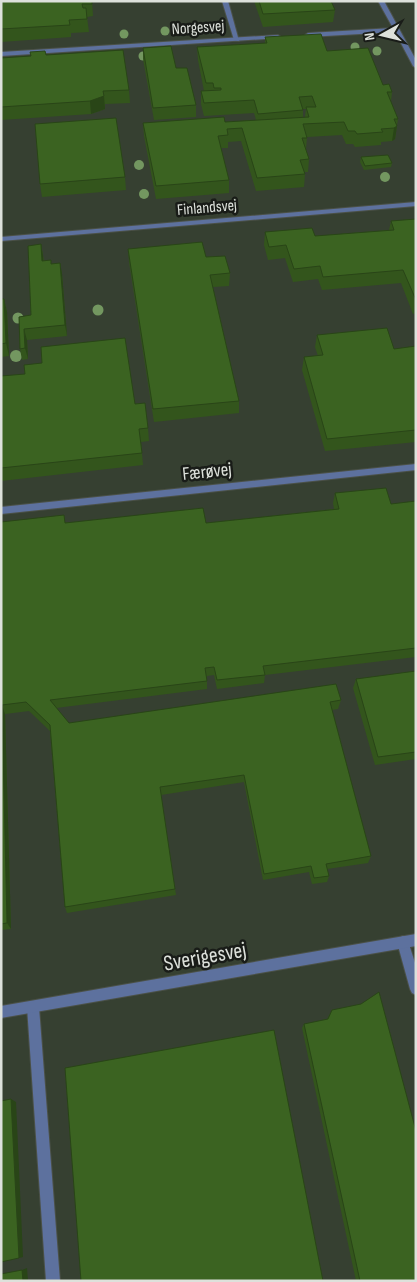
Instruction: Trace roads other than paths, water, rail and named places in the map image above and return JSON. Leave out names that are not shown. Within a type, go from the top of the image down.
[{"type":"street","points":[[225,1],[237,40]]},
{"type":"street","points":[[382,1],[416,66]]},
{"type":"street","points":[[296,36],[397,30]]},
{"type":"street","name":"Norgesvej","points":[[1,54],[286,37]]},
{"type":"street","name":"Finlandsvej","points":[[1,238],[416,204]]},
{"type":"street","name":"Færøvej","points":[[1,511],[416,467]]},
{"type":"street","points":[[409,941],[416,989]]},
{"type":"street","name":"Sverigesvej","points":[[1,1012],[409,941]]},
{"type":"street","points":[[33,1007],[53,1281]]}]
